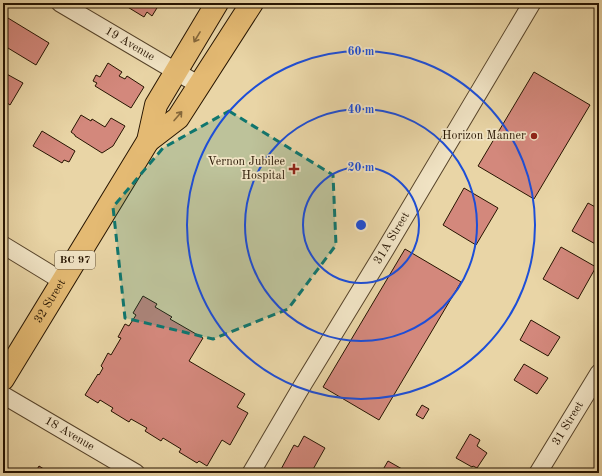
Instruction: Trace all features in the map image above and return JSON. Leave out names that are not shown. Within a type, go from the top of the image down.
[{"type":"highway","name":"32 Street","points":[[3,379],[148,141],[156,105],[217,3]]},
{"type":"highway","name":"32 Street","points":[[148,141],[178,118],[252,3]]},
{"type":"street","name":"19 Avenue","points":[[60,3],[199,85]]},
{"type":"street","name":"31A Street","points":[[251,473],[532,3]]},
{"type":"street","points":[[3,245],[62,281]]},
{"type":"street","name":"31 Street","points":[[538,473],[599,373]]},
{"type":"street","name":"18 Avenue","points":[[3,395],[136,473]]},
{"type":"highlighted area","points":[[229,111],[333,175],[336,245],[288,309],[213,339],[125,318],[113,207],[163,148]]},
{"type":"building","points":[[121,3],[160,3],[152,16],[147,12],[144,17]]},
{"type":"building","points":[[3,15],[49,43],[36,65],[3,45]]},
{"type":"building","points":[[108,63],[122,72],[119,76],[125,79],[127,76],[144,87],[131,108],[95,86],[97,83],[93,81],[96,75],[100,77]]},
{"type":"building","points":[[3,72],[23,83],[10,105],[3,100]]},
{"type":"building","name":"Horizon Manner","points":[[534,72],[590,105],[534,199],[478,166]]},
{"type":"building","points":[[81,115],[91,121],[92,119],[105,127],[111,118],[125,126],[113,146],[102,153],[71,132]]},
{"type":"building","points":[[42,131],[75,151],[69,162],[64,160],[62,163],[33,146]]},
{"type":"building","points":[[464,188],[498,208],[476,245],[443,225]]},
{"type":"building","points":[[588,203],[599,209],[599,246],[572,231]]},
{"type":"building","points":[[561,247],[596,267],[578,299],[543,279]]},
{"type":"building","points":[[405,249],[461,282],[379,420],[323,387]]},
{"type":"building","points":[[143,296],[157,304],[155,307],[172,317],[170,319],[203,338],[189,361],[245,394],[237,407],[248,413],[230,445],[222,440],[207,466],[199,461],[197,463],[179,452],[181,449],[163,438],[161,441],[145,431],[147,428],[131,419],[129,422],[111,411],[113,408],[100,400],[98,403],[85,395],[103,368],[101,366],[108,353],[111,355],[121,338],[118,337],[125,324],[129,326],[136,315],[133,313]]},
{"type":"building","points":[[531,320],[560,337],[548,356],[520,340]]},
{"type":"building","points":[[524,364],[548,378],[537,394],[514,380]]},
{"type":"building","points":[[422,405],[429,409],[423,419],[416,415]]},
{"type":"building","points":[[470,434],[480,440],[477,446],[487,453],[477,468],[472,467],[456,458]]},
{"type":"building","points":[[304,436],[325,448],[311,473],[279,473],[294,445],[298,447]]},
{"type":"building","points":[[388,461],[402,469],[400,473],[381,473]]},
{"type":"building","points":[[39,466],[50,473],[35,473]]},
{"type":"building","points":[[347,469],[355,473],[345,473]]},
{"type":"place","name":"Horizon Manner","points":[[534,136]]},
{"type":"place","name":"Vernon Jubilee Hospital","points":[[294,169]]}]
